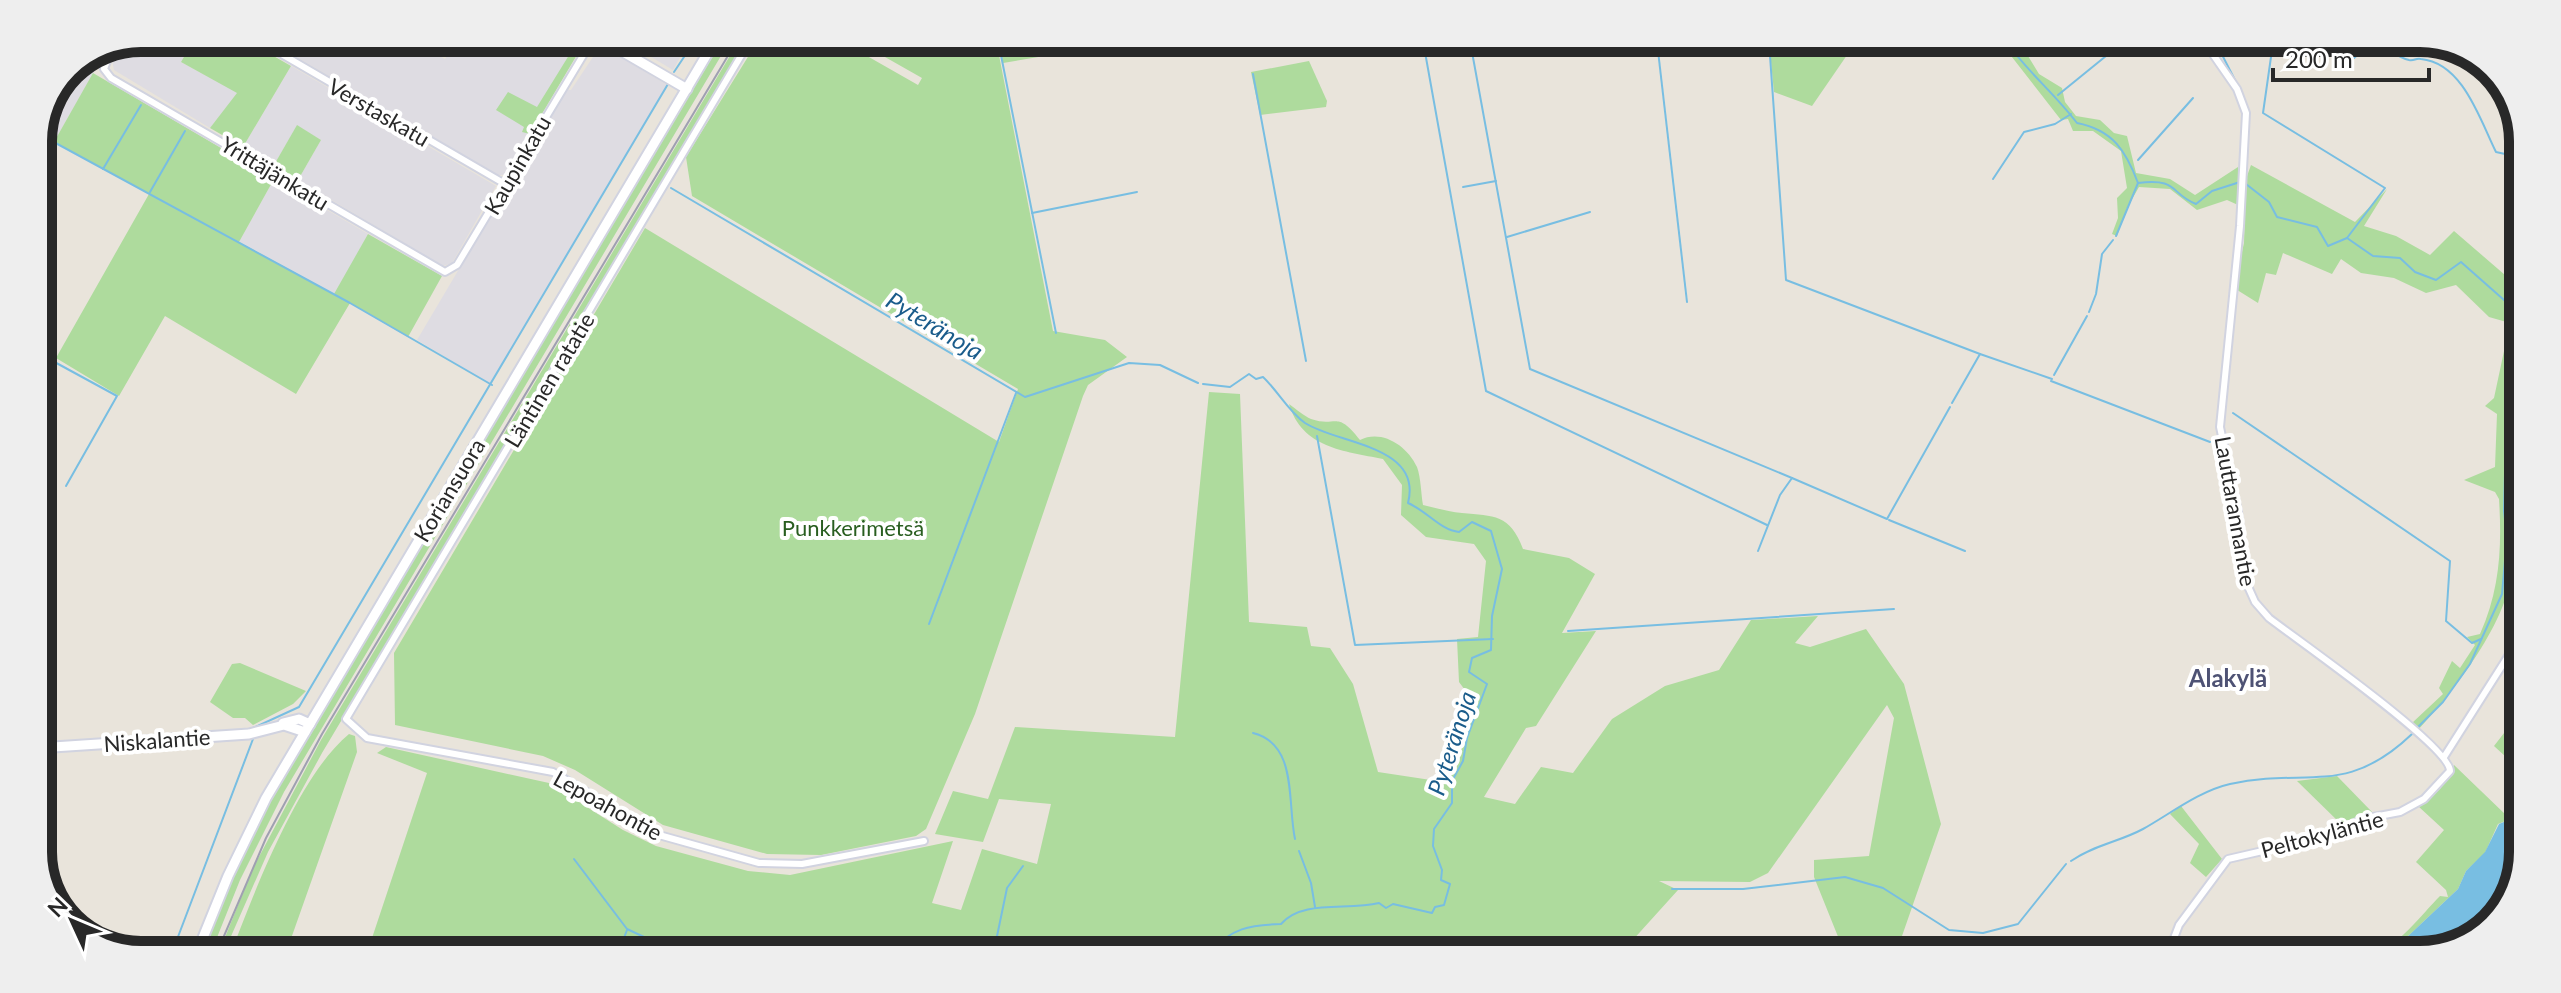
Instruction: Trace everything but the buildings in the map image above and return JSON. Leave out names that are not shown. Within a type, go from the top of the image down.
[{"type":"main road","points":[[623,52],[687,89]]},
{"type":"main road","name":"Koriansuora","points":[[202,941],[237,855],[308,728],[708,52]]},
{"type":"main road","name":"Niskalantie","points":[[52,747],[249,734],[294,719],[308,728]]},
{"type":"street","name":"Verstaskatu","points":[[278,52],[505,184]]},
{"type":"street","name":"Kaupinkatu","points":[[449,271],[457,265],[583,52]]},
{"type":"street","name":"Läntinen ratatie","points":[[346,719],[743,52]]},
{"type":"street","name":"Lauttarannantie","points":[[2211,52],[2245,105],[2220,427],[2238,512],[2246,582],[2255,602],[2269,618],[2375,697],[2444,757]]},
{"type":"street","name":"Yrittäjänkatu","points":[[108,59],[104,69],[111,78],[441,271],[449,271]]},
{"type":"street","points":[[2444,757],[2509,655]]},
{"type":"street","name":"Lepoahontie","points":[[346,719],[361,736],[375,740],[553,772],[659,835],[759,863],[802,864],[924,841]]},
{"type":"street","name":"Peltokyläntie","points":[[2173,941],[2179,925],[2228,859],[2328,836],[2363,819],[2400,812],[2424,799],[2445,778],[2450,764],[2444,757]]},
{"type":"shaded area","points":[[141,52],[187,52],[181,62],[238,93],[210,128],[114,70],[112,60],[124,54]]},
{"type":"shaded area","points":[[297,52],[390,52],[395,55],[397,52],[432,52],[445,59],[449,52],[577,52],[504,175],[498,175],[295,56]]},
{"type":"shaded area","points":[[643,52],[683,52],[673,70]]},
{"type":"shaded area","points":[[614,53],[667,85],[490,384],[417,340],[565,90],[571,90],[595,54]]},
{"type":"shaded area","points":[[99,63],[54,142],[54,124],[67,92],[78,78]]},
{"type":"shaded area","points":[[291,66],[496,186],[452,263],[443,266],[298,180],[321,140],[297,126],[274,165],[243,147]]},
{"type":"shaded area","points":[[274,179],[368,234],[335,295],[239,242]]},
{"type":"green space","points":[[187,52],[266,52],[291,66],[243,147],[210,128],[237,93],[181,62]]},
{"type":"green space","points":[[571,52],[579,52],[530,134],[522,132],[524,127],[496,110],[508,92],[537,107]]},
{"type":"green space","points":[[715,52],[723,52],[284,792],[240,880],[216,941],[206,941],[241,858],[279,784]]},
{"type":"green space","points":[[732,52],[739,52],[322,753],[268,852],[229,941],[224,941],[252,870],[321,740]]},
{"type":"green space","name":"Punkkerimetsä","points":[[751,52],[860,52],[918,85],[922,78],[876,52],[998,52],[1053,331],[1105,340],[1127,357],[1088,385],[1083,396],[975,714],[926,829],[916,836],[821,855],[767,854],[663,825],[575,770],[543,756],[395,725],[394,653],[645,228],[999,442],[1018,389],[692,196],[686,157]]},
{"type":"green space","points":[[1001,52],[1056,52],[1056,54],[1003,63]]},
{"type":"green space","points":[[1770,52],[1849,52],[1812,106],[1774,92]]},
{"type":"green space","points":[[2008,52],[2026,52],[2039,74],[2062,88],[2065,102],[2076,116],[2100,120],[2114,133],[2127,136],[2136,173],[2170,179],[2195,195],[2238,167],[2238,205],[2227,200],[2197,210],[2170,189],[2139,187],[2117,236],[2112,234],[2118,218],[2117,198],[2127,188],[2121,151],[2093,131],[2073,131],[2068,119],[2061,120]]},
{"type":"green space","points":[[1309,61],[1327,101],[1326,107],[1260,115],[1251,72]]},
{"type":"green space","points":[[93,73],[274,179],[239,242],[334,294],[368,234],[442,276],[408,337],[350,303],[296,394],[165,316],[119,396],[56,358],[149,194],[54,142]]},
{"type":"green space","points":[[297,125],[321,140],[298,180],[274,165]]},
{"type":"green space","points":[[2251,165],[2355,222],[2387,189],[2364,226],[2396,236],[2430,255],[2454,231],[2505,275],[2509,271],[2509,323],[2489,317],[2456,285],[2426,293],[2394,278],[2361,273],[2341,259],[2332,274],[2283,253],[2276,275],[2266,273],[2258,303],[2234,288],[2244,243],[2246,179]]},
{"type":"green space","points":[[2509,344],[2509,587],[2502,609],[2478,654],[2418,730],[2412,723],[2443,694],[2439,688],[2452,661],[2460,668],[2475,645],[2467,637],[2480,634],[2496,584],[2500,551],[2499,499],[2495,492],[2464,480],[2495,467],[2497,414],[2485,406],[2494,398],[2504,351]]},
{"type":"green space","points":[[1209,392],[1240,394],[1249,622],[1307,627],[1311,646],[1330,648],[1353,684],[1378,772],[1444,782],[1457,742],[1454,712],[1464,709],[1468,694],[1459,682],[1457,639],[1478,637],[1486,561],[1474,544],[1426,537],[1401,515],[1402,485],[1383,459],[1340,450],[1314,439],[1295,419],[1289,404],[1311,419],[1341,422],[1360,440],[1376,436],[1400,446],[1417,467],[1423,505],[1500,519],[1512,529],[1523,549],[1569,558],[1595,574],[1562,633],[1596,631],[1536,726],[1526,728],[1484,797],[1515,804],[1541,767],[1573,773],[1612,719],[1665,686],[1719,670],[1751,620],[1818,616],[1795,643],[1810,647],[1866,629],[1904,684],[1941,824],[1902,936],[1905,941],[1840,941],[1814,877],[1814,860],[1869,856],[1894,718],[1887,705],[1768,873],[1750,882],[1659,881],[1678,890],[1632,941],[371,941],[427,773],[377,753],[386,747],[549,783],[623,830],[656,846],[748,871],[790,875],[953,841],[932,903],[961,910],[982,849],[1037,864],[1051,804],[999,799],[983,842],[935,834],[953,791],[988,799],[1015,727],[1175,737]]},
{"type":"green space","points":[[240,663],[306,691],[293,704],[253,725],[245,718],[233,718],[210,702],[232,664]]},
{"type":"green space","points":[[2509,727],[2509,760],[2494,746]]},
{"type":"green space","points":[[349,734],[355,736],[357,752],[290,941],[236,941],[266,865],[296,804],[331,753]]},
{"type":"green space","points":[[2454,765],[2507,816],[2509,814],[2509,820],[2498,824],[2485,853],[2466,871],[2458,889],[2403,941],[2396,941],[2440,896],[2448,897],[2446,890],[2416,862],[2444,830],[2418,806],[2440,789]]},
{"type":"green space","points":[[2337,776],[2373,813],[2343,826],[2297,781]]},
{"type":"green space","points":[[2181,806],[2222,859],[2206,877],[2190,863],[2199,844],[2170,814]]},
{"type":"water","points":[[2509,820],[2509,852],[2504,881],[2491,906],[2469,926],[2449,936],[2403,941],[2458,889],[2466,871],[2485,852],[2499,824]]},
{"type":"waterway","points":[[674,72],[687,52]]},
{"type":"waterway","points":[[1000,52],[1056,333]]},
{"type":"waterway","points":[[1425,52],[1486,391],[1767,525]]},
{"type":"waterway","points":[[1472,52],[1530,369],[1792,478]]},
{"type":"waterway","points":[[1658,52],[1687,302]]},
{"type":"waterway","points":[[1770,52],[1786,280],[1980,354]]},
{"type":"waterway","points":[[2014,52],[2077,123],[2100,131],[2116,144],[2138,183],[2167,185],[2196,204],[2212,191],[2240,182]]},
{"type":"waterway","points":[[2058,95],[2111,52]]},
{"type":"waterway","points":[[2221,52],[2237,84]]},
{"type":"waterway","points":[[2272,52],[2263,113],[2385,188],[2347,238]]},
{"type":"waterway","points":[[2348,52],[2354,58],[2362,52]]},
{"type":"waterway","points":[[2393,52],[2409,60],[2436,63],[2448,71],[2468,95],[2496,152],[2509,155]]},
{"type":"waterway","points":[[1253,74],[1306,361]]},
{"type":"waterway","points":[[253,728],[299,707],[668,84]]},
{"type":"waterway","points":[[2138,160],[2193,98]]},
{"type":"waterway","points":[[103,169],[141,105]]},
{"type":"waterway","points":[[1993,179],[2024,132],[2055,124],[2071,114]]},
{"type":"waterway","points":[[150,192],[185,131]]},
{"type":"waterway","points":[[52,141],[350,303],[492,385]]},
{"type":"waterway","points":[[1463,187],[1496,181]]},
{"type":"waterway","points":[[2116,236],[2138,183]]},
{"type":"waterway","points":[[2246,184],[2269,202],[2277,217],[2317,227],[2328,246],[2347,238],[2373,256],[2400,258],[2415,272],[2436,280],[2461,262],[2509,304]]},
{"type":"waterway","name":"Pyteränoja","points":[[671,188],[1025,397],[1129,363],[1160,365],[1198,383]]},
{"type":"waterway","points":[[1032,213],[1137,192]]},
{"type":"waterway","points":[[1507,237],[1590,212]]},
{"type":"waterway","points":[[2089,312],[2096,294],[2102,254],[2113,240]]},
{"type":"waterway","points":[[2054,375],[2087,316]]},
{"type":"waterway","points":[[1952,403],[1980,354],[2052,379]]},
{"type":"waterway","points":[[52,361],[117,396],[66,486]]},
{"type":"waterway","name":"Pyteränoja","points":[[1203,384],[1230,387],[1249,374],[1256,379],[1263,377],[1305,423],[1374,449],[1403,469],[1409,484],[1408,503],[1452,531],[1459,532],[1472,522],[1491,531],[1502,569],[1492,616],[1491,650],[1472,658],[1469,672],[1487,684],[1467,738],[1463,761],[1452,781],[1452,803],[1434,829],[1433,846],[1442,870],[1441,880],[1450,884],[1444,905],[1435,907],[1432,913],[1393,904],[1386,908],[1379,903],[1313,908],[1290,916],[1281,924],[1242,929],[1223,941]]},
{"type":"waterway","points":[[2051,381],[2210,442]]},
{"type":"waterway","points":[[929,624],[1016,393]]},
{"type":"waterway","points":[[2418,727],[2443,702],[2470,664],[2502,594],[2507,538],[2504,511],[2509,393]]},
{"type":"waterway","points":[[1758,551],[1780,495],[1792,478],[1887,519],[1950,407]]},
{"type":"waterway","points":[[2233,413],[2450,561],[2446,621],[2472,643],[2481,639]]},
{"type":"waterway","points":[[1317,436],[1355,645],[1493,639]]},
{"type":"waterway","points":[[1889,520],[1965,551]]},
{"type":"waterway","points":[[1568,631],[1894,609]]},
{"type":"waterway","points":[[1253,733],[1267,739],[1284,762],[1295,839]]},
{"type":"waterway","points":[[2071,861],[2143,829],[2218,787],[2257,780],[2325,777],[2345,773],[2388,754],[2412,734]]},
{"type":"waterway","points":[[176,941],[253,739]]},
{"type":"waterway","points":[[1299,851],[1311,883],[1315,907]]},
{"type":"waterway","points":[[574,859],[627,929],[653,941]]},
{"type":"waterway","points":[[1672,889],[1743,889],[1845,877],[1883,888],[1949,930],[1983,933],[2018,924],[2066,864]]},
{"type":"waterway","points":[[996,941],[1007,888],[1023,866]]},
{"type":"waterway","points":[[623,941],[627,930]]},
{"type":"railway","points":[[222,941],[266,838],[322,734],[730,52]]},
{"type":"district","name":"Alakylä","points":[[2228,677]]}]
